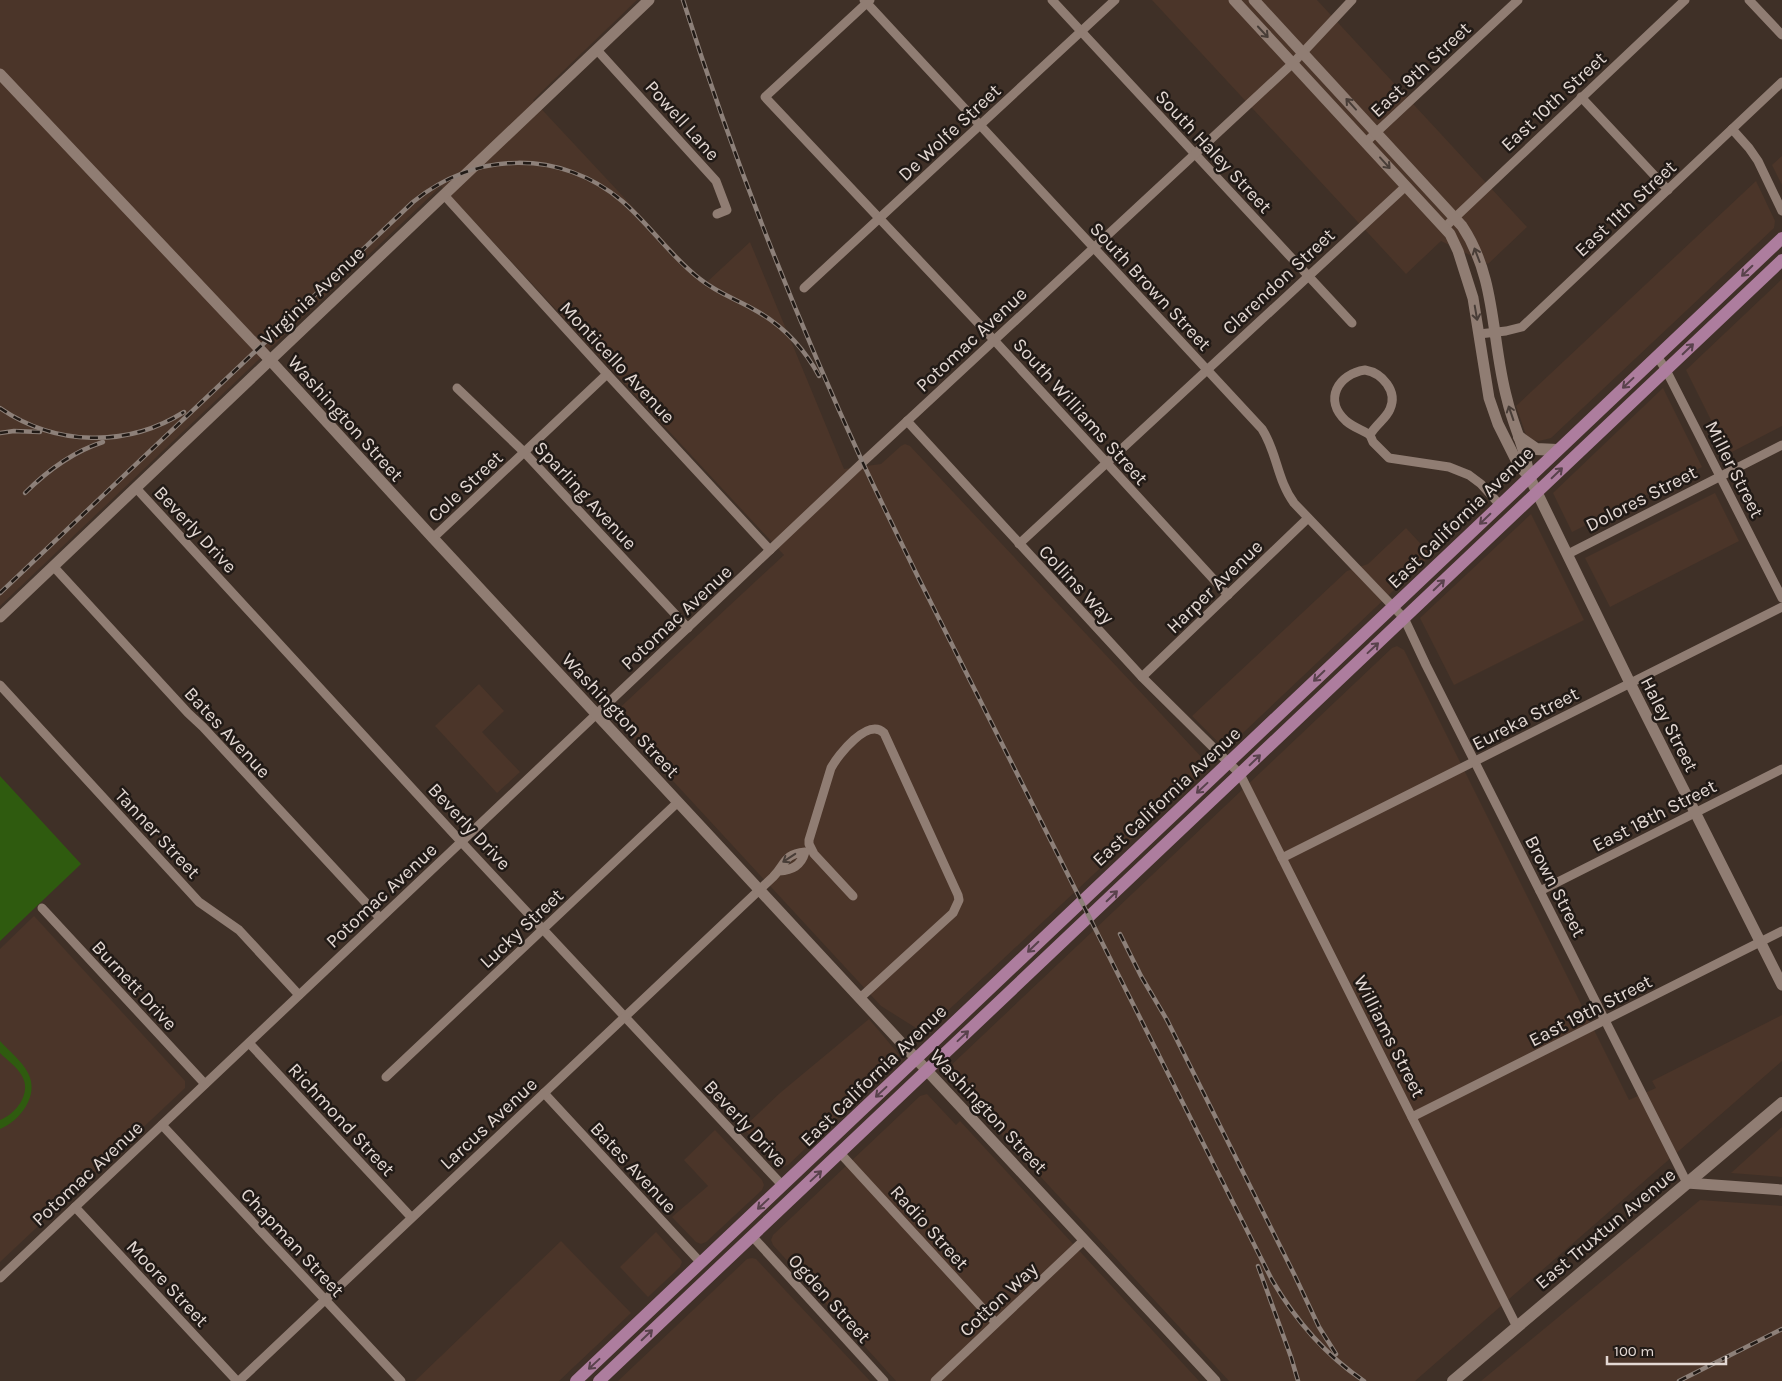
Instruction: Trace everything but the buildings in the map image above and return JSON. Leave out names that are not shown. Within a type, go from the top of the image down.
[{"type":"main road","name":"East California Avenue","points":[[576,1381],[1782,238]]},
{"type":"main road","name":"East California Avenue","points":[[599,1381],[1782,260]]},
{"type":"main road","points":[[1520,437],[1536,449],[1557,450]]},
{"type":"main road","name":"East Truxtun Avenue","points":[[1453,1381],[1782,1103]]},
{"type":"main road","points":[[661,1322],[668,1306],[698,1277],[702,1269],[701,1263]]},
{"type":"main road","points":[[615,1366],[614,1359],[616,1353],[654,1307]]},
{"type":"street","name":"Virginia Avenue","points":[[0,617],[649,0]]},
{"type":"street","name":"South Haley Street","points":[[1052,0],[1352,324]]},
{"type":"street","name":"De Wolfe Street","points":[[804,288],[1115,0]]},
{"type":"street","points":[[1234,0],[1450,234],[1458,251],[1473,298],[1489,398],[1498,424],[1518,466],[1530,476]]},
{"type":"street","points":[[1254,0],[1454,217],[1471,239],[1484,271],[1492,303],[1494,332],[1507,400],[1527,459],[1530,476]]},
{"type":"street","name":"Potomac Avenue","points":[[0,1278],[907,421],[1293,63],[1352,0]]},
{"type":"street","name":"East 9th Street","points":[[1366,142],[1518,0]]},
{"type":"street","points":[[1749,0],[1782,35]]},
{"type":"street","name":"South Williams Street","points":[[867,1],[766,97],[994,340],[1228,595]]},
{"type":"street","name":"South Brown Street","points":[[867,1],[1262,429],[1273,450],[1282,485],[1291,499],[1393,606]]},
{"type":"street","name":"East 10th Street","points":[[1444,227],[1683,1]]},
{"type":"street","name":"Powell Lane","points":[[597,50],[716,181],[727,210],[717,214]]},
{"type":"street","name":"Washington Street","points":[[0,74],[270,360],[1215,1381]]},
{"type":"street","name":"East 11th Street","points":[[1479,334],[1515,330],[1522,326],[1782,82]]},
{"type":"street","points":[[1581,97],[1668,190]]},
{"type":"street","points":[[1732,129],[1758,161],[1782,211]]},
{"type":"street","name":"Clarendon Street","points":[[1019,544],[1406,186]]},
{"type":"street","name":"Monticello Avenue","points":[[444,195],[606,374],[770,550]]},
{"type":"street","name":"Miller Street","points":[[1657,356],[1666,370],[1782,598]]},
{"type":"street","points":[[1370,435],[1390,409],[1391,394],[1385,381],[1378,375],[1371,371],[1358,371],[1348,375],[1336,389],[1335,400],[1339,412],[1346,421],[1370,435],[1373,442],[1389,458],[1449,467],[1469,474],[1500,505]]},
{"type":"street","name":"Cole Street","points":[[433,538],[606,374]]},
{"type":"street","name":"Sparling Avenue","points":[[457,388],[524,452],[688,628]]},
{"type":"street","name":"Collins Way","points":[[907,421],[1142,677],[1229,763]]},
{"type":"street","name":"Dolores Street","points":[[1568,554],[1782,445]]},
{"type":"street","name":"Haley Street","points":[[1530,476],[1630,683],[1782,985]]},
{"type":"street","name":"Beverly Drive","points":[[136,488],[783,1186]]},
{"type":"street","name":"Harper Avenue","points":[[1142,677],[1308,518]]},
{"type":"street","name":"Bates Avenue","points":[[53,566],[380,918]]},
{"type":"street","name":"Brown Street","points":[[1393,606],[1404,618],[1687,1183]]},
{"type":"street","name":"Eureka Street","points":[[1282,858],[1782,607]]},
{"type":"street","name":"Tanner Street","points":[[0,685],[199,902],[239,930],[300,995]]},
{"type":"street","points":[[853,896],[808,850],[809,840],[835,761],[864,732],[870,729],[880,729],[884,733],[958,894],[959,900],[952,912],[860,998]]},
{"type":"street","name":"Williams Street","points":[[1229,763],[1240,774],[1518,1327]]},
{"type":"street","name":"East 18th Street","points":[[1540,891],[1782,769]]},
{"type":"street","name":"Lucky Street","points":[[386,1077],[678,802]]},
{"type":"street","name":"Larcus Avenue","points":[[238,1381],[779,871],[797,866],[808,850]]},
{"type":"street","name":"Burnett Drive","points":[[42,908],[205,1084]]},
{"type":"street","name":"East 19th Street","points":[[1412,1117],[1782,931]]},
{"type":"street","name":"Richmond Street","points":[[249,1043],[411,1217]]},
{"type":"street","name":"Bates Avenue","points":[[544,1093],[701,1263]]},
{"type":"street","name":"Chapman Street","points":[[162,1125],[400,1381]]},
{"type":"street","name":"Radio Street","points":[[840,1153],[996,1323]]},
{"type":"street","points":[[1687,1183],[1782,1190]]},
{"type":"street","name":"Moore Street","points":[[75,1207],[238,1381]]},
{"type":"street","name":"Ogden Street","points":[[752,1236],[884,1381]]},
{"type":"street","name":"Cotton Way","points":[[935,1381],[1084,1240]]},
{"type":"shaded area","points":[[0,0],[637,0],[533,100],[687,265],[707,282],[750,242],[844,469],[881,464],[901,446],[905,444],[910,446],[1207,763],[1205,770],[924,1033],[881,1006],[612,715],[784,555],[441,186],[0,606]]},
{"type":"shaded area","points":[[1152,0],[1317,0],[1527,227],[1488,264],[1441,241],[1406,274]]},
{"type":"shaded area","points":[[1782,156],[1782,185],[1772,165]]},
{"type":"shaded area","points":[[1756,181],[1775,221],[1774,228],[1551,438],[1539,441],[1533,440],[1526,435],[1516,406]]},
{"type":"shaded area","points":[[1782,279],[1782,426],[1728,454],[1686,370]]},
{"type":"shaded area","points":[[1663,388],[1702,467],[1572,532],[1553,493]]},
{"type":"shaded area","points":[[1715,493],[1739,541],[1610,607],[1585,558]]},
{"type":"shaded area","points":[[1531,514],[1584,620],[1454,685],[1420,618]]},
{"type":"shaded area","points":[[1406,528],[1431,555],[1228,747],[1221,745],[1192,716],[1347,571],[1368,564]]},
{"type":"shaded area","points":[[1397,646],[1404,650],[1629,1100],[1656,1088],[1652,1081],[1782,1015],[1782,1061],[1415,1381],[1229,1381],[944,1072],[1392,648]]},
{"type":"shaded area","points":[[479,684],[504,711],[482,732],[520,772],[497,793],[435,726]]},
{"type":"shaded area","points":[[34,916],[185,1081],[185,1088],[0,1262],[0,949]]},
{"type":"shaded area","points":[[869,1019],[899,1055],[898,1060],[788,1165],[783,1167],[778,1165],[743,1128],[780,1093]]},
{"type":"shaded area","points":[[927,1094],[956,1125],[960,1121],[1199,1381],[896,1381],[773,1245],[771,1240],[773,1235],[920,1096]]},
{"type":"shaded area","points":[[1782,1127],[1782,1177],[1731,1173]]},
{"type":"shaded area","points":[[715,1130],[762,1180],[764,1185],[762,1190],[706,1242],[701,1244],[696,1242],[672,1217],[708,1186],[684,1160]]},
{"type":"shaded area","points":[[1700,1200],[1782,1206],[1782,1381],[1481,1381]]},
{"type":"shaded area","points":[[656,1232],[682,1262],[680,1267],[648,1297],[620,1267]]},
{"type":"shaded area","points":[[561,1241],[631,1313],[559,1381],[415,1381]]},
{"type":"shaded area","points":[[747,1259],[756,1259],[870,1381],[618,1381]]},
{"type":"green space","points":[[0,776],[81,864],[0,941]]},
{"type":"green space","points":[[0,1041],[19,1060],[28,1073],[32,1090],[30,1098],[21,1114],[0,1129],[0,1120],[12,1113],[21,1102],[24,1096],[25,1083],[15,1067],[0,1053]]},
{"type":"railway","points":[[683,0],[722,117],[788,291],[862,461],[918,577],[1272,1280],[1312,1336],[1337,1360],[1364,1381]]},
{"type":"railway","points":[[0,593],[413,202],[437,185],[463,173],[490,166],[518,163],[545,165],[572,172],[598,184],[632,210],[680,261],[706,284],[763,315],[782,329],[799,346],[819,376]]},
{"type":"railway","points":[[0,408],[21,421],[44,430],[91,438],[115,437],[139,432],[162,424],[184,412]]},
{"type":"railway","points":[[0,433],[14,431],[40,432]]},
{"type":"railway","points":[[25,493],[71,456],[103,442]]},
{"type":"railway","points":[[1120,934],[1141,976],[1167,1020],[1319,1327],[1336,1354]]},
{"type":"railway","points":[[1258,1266],[1298,1381]]},
{"type":"railway","points":[[1679,1381],[1782,1329]]}]
